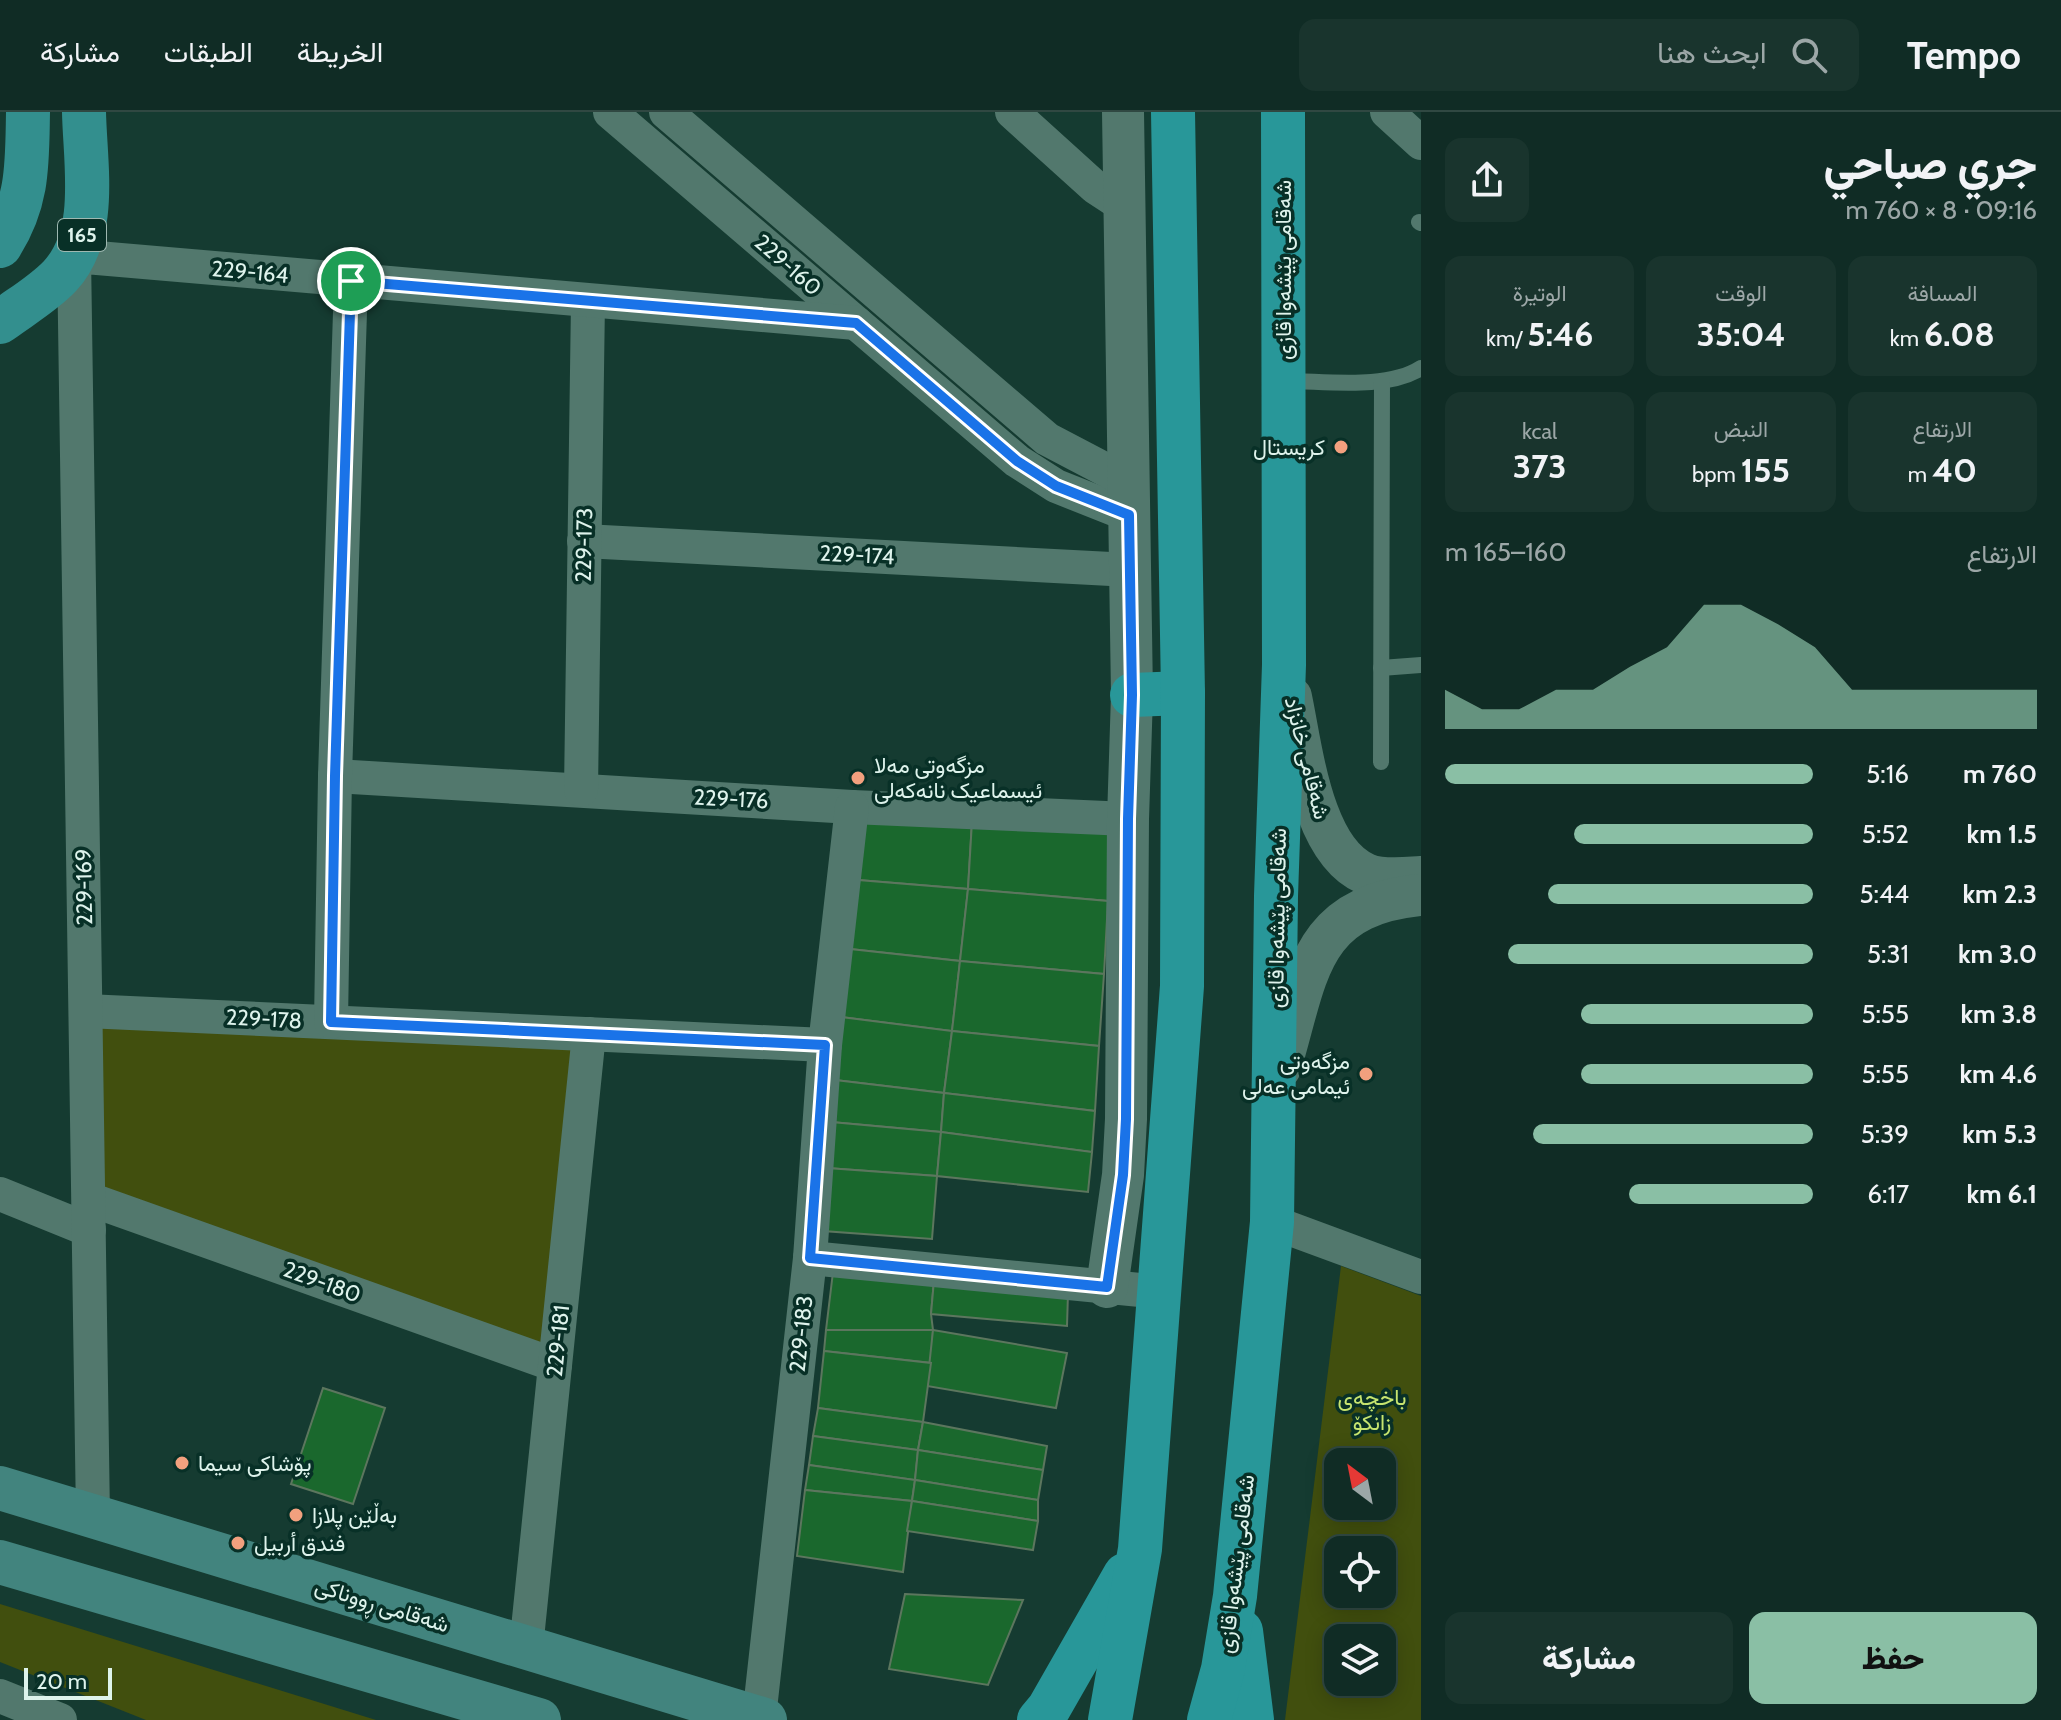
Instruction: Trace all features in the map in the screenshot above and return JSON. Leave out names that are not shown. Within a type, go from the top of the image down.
[{"type":"highway","points":[[1110,1720],[1140,1549],[1182,986],[1183,693],[1173,112]]},
{"type":"highway","name":"شەقامی پێشەوا قازی","points":[[1209,1720],[1223,1669],[1235,1596],[1272,1222],[1276,896],[1284,665],[1283,112]]},
{"type":"highway","points":[[1132,695],[1183,693]]},
{"type":"highway","points":[[1039,1720],[1049,1708],[1140,1549]]},
{"type":"highway","points":[[1235,1596],[1252,1720]]},
{"type":"main road","points":[[0,246],[14,223],[23,199],[27,173],[28,112]]},
{"type":"main road","name":"165","points":[[0,322],[48,288],[74,256],[80,242],[86,211],[84,112]]},
{"type":"main road","name":"شەقامی ڕووناکی","points":[[0,1488],[762,1719]]},
{"type":"main road","points":[[0,1562],[520,1717]]},
{"type":"street","name":"229-160","points":[[610,112],[1017,461],[1056,486],[1129,498]]},
{"type":"street","name":"229-160","points":[[666,112],[1047,439],[1129,498]]},
{"type":"street","points":[[1012,112],[1095,187],[1124,206]]},
{"type":"street","points":[[1107,1287],[1123,1175],[1126,1119],[1132,695],[1123,112]]},
{"type":"street","points":[[1387,112],[1421,143]]},
{"type":"street","name":"229-164","points":[[74,256],[856,323]]},
{"type":"street","name":"229-169","points":[[74,256],[93,1517]]},
{"type":"street","points":[[331,1022],[335,776],[351,281]]},
{"type":"street","name":"229-173","points":[[581,790],[588,301]]},
{"type":"street","name":"229-174","points":[[584,541],[1130,570]]},
{"type":"street","name":"شەقامی خانزاد","points":[[1284,665],[1315,803],[1333,846],[1345,862],[1367,875],[1421,877]]},
{"type":"street","name":"229-176","points":[[335,776],[852,807],[1128,819]]},
{"type":"street","name":"229-183","points":[[762,1719],[810,1258],[825,1045],[852,807]]},
{"type":"street","points":[[1273,1088],[1315,956],[1326,936],[1358,910],[1421,895]]},
{"type":"street","name":"229-178","points":[[86,1011],[825,1045]]},
{"type":"street","name":"229-181","points":[[526,1648],[589,1034]]},
{"type":"street","name":"229-180","points":[[0,1194],[89,1215],[555,1365]]},
{"type":"street","points":[[1272,1222],[1421,1277]]},
{"type":"street","points":[[810,1258],[1161,1292]]},
{"type":"street","points":[[0,1696],[60,1720]]},
{"type":"lane","points":[[1284,381],[1382,381],[1407,377],[1421,368]]},
{"type":"lane","points":[[1381,762],[1382,381]]},
{"type":"lane","points":[[1381,668],[1421,665]]},
{"type":"green space","points":[[86,1011],[589,1034],[555,1365],[89,1199]]},
{"type":"green space","name":"باخچەی زانکۆ","points":[[1341,1266],[1421,1296],[1421,1720],[1285,1720]]},
{"type":"green space","points":[[0,1604],[376,1720],[146,1720],[0,1662]]},
{"type":"building","points":[[865,812],[972,821],[968,889],[858,880]]},
{"type":"building","points":[[972,821],[1113,829],[1108,901],[968,889]]},
{"type":"building","points":[[858,880],[968,889],[960,961],[850,949]]},
{"type":"building","points":[[968,889],[1108,901],[1104,974],[960,961]]},
{"type":"building","points":[[850,949],[960,961],[952,1031],[841,1017]]},
{"type":"building","points":[[960,961],[1104,974],[1099,1046],[952,1031]]},
{"type":"building","points":[[841,1017],[952,1031],[944,1093],[835,1080]]},
{"type":"building","points":[[952,1031],[1099,1046],[1095,1111],[944,1093]]},
{"type":"building","points":[[835,1080],[944,1093],[941,1132],[831,1122]]},
{"type":"building","points":[[944,1093],[1095,1111],[1092,1152],[941,1132]]},
{"type":"building","points":[[831,1122],[941,1132],[937,1176],[827,1168]]},
{"type":"building","points":[[941,1132],[1092,1152],[1088,1192],[937,1176]]},
{"type":"building","points":[[827,1168],[937,1176],[932,1239],[823,1231]]},
{"type":"building","points":[[833,1272],[934,1280],[933,1330],[826,1330]]},
{"type":"building","points":[[934,1280],[1068,1293],[1067,1326],[931,1314]]},
{"type":"building","points":[[826,1330],[933,1330],[931,1363],[824,1351]]},
{"type":"building","points":[[933,1330],[1067,1353],[1056,1408],[927,1386]]},
{"type":"building","points":[[824,1351],[931,1363],[923,1422],[818,1408]]},
{"type":"building","points":[[323,1388],[385,1408],[353,1504],[291,1484]]},
{"type":"building","points":[[818,1408],[923,1422],[918,1450],[813,1436]]},
{"type":"building","points":[[923,1422],[1047,1446],[1043,1470],[918,1450]]},
{"type":"building","points":[[813,1436],[918,1450],[915,1480],[809,1465]]},
{"type":"building","points":[[918,1450],[1043,1470],[1038,1500],[915,1480]]},
{"type":"building","points":[[809,1465],[915,1480],[912,1501],[805,1490]]},
{"type":"building","points":[[915,1480],[1038,1500],[1038,1521],[912,1501]]},
{"type":"building","points":[[805,1490],[912,1501],[903,1572],[797,1556]]},
{"type":"building","points":[[912,1501],[1038,1521],[1033,1550],[907,1531]]},
{"type":"building","points":[[905,1594],[1023,1600],[988,1685],[889,1669]]},
{"type":"place","name":"كريستال","points":[[1341,447]]},
{"type":"place","name":"مزگەوتی مەلا ئیسماعیک نانەکەلی","points":[[858,778]]},
{"type":"place","name":"مزگەوتی ئیمامی عەلی","points":[[1366,1074]]},
{"type":"place","name":"پۆشاکی سیما","points":[[182,1463]]},
{"type":"place","name":"بەڵێن پلازا","points":[[296,1515]]},
{"type":"place","name":"فندق أربيل","points":[[238,1543]]},
{"type":"route","points":[[351,281],[856,323],[1017,461],[1056,486],[1129,515],[1132,695],[1126,1119],[1123,1175],[1107,1287],[810,1258],[825,1045],[331,1022],[335,776],[351,281]]}]
